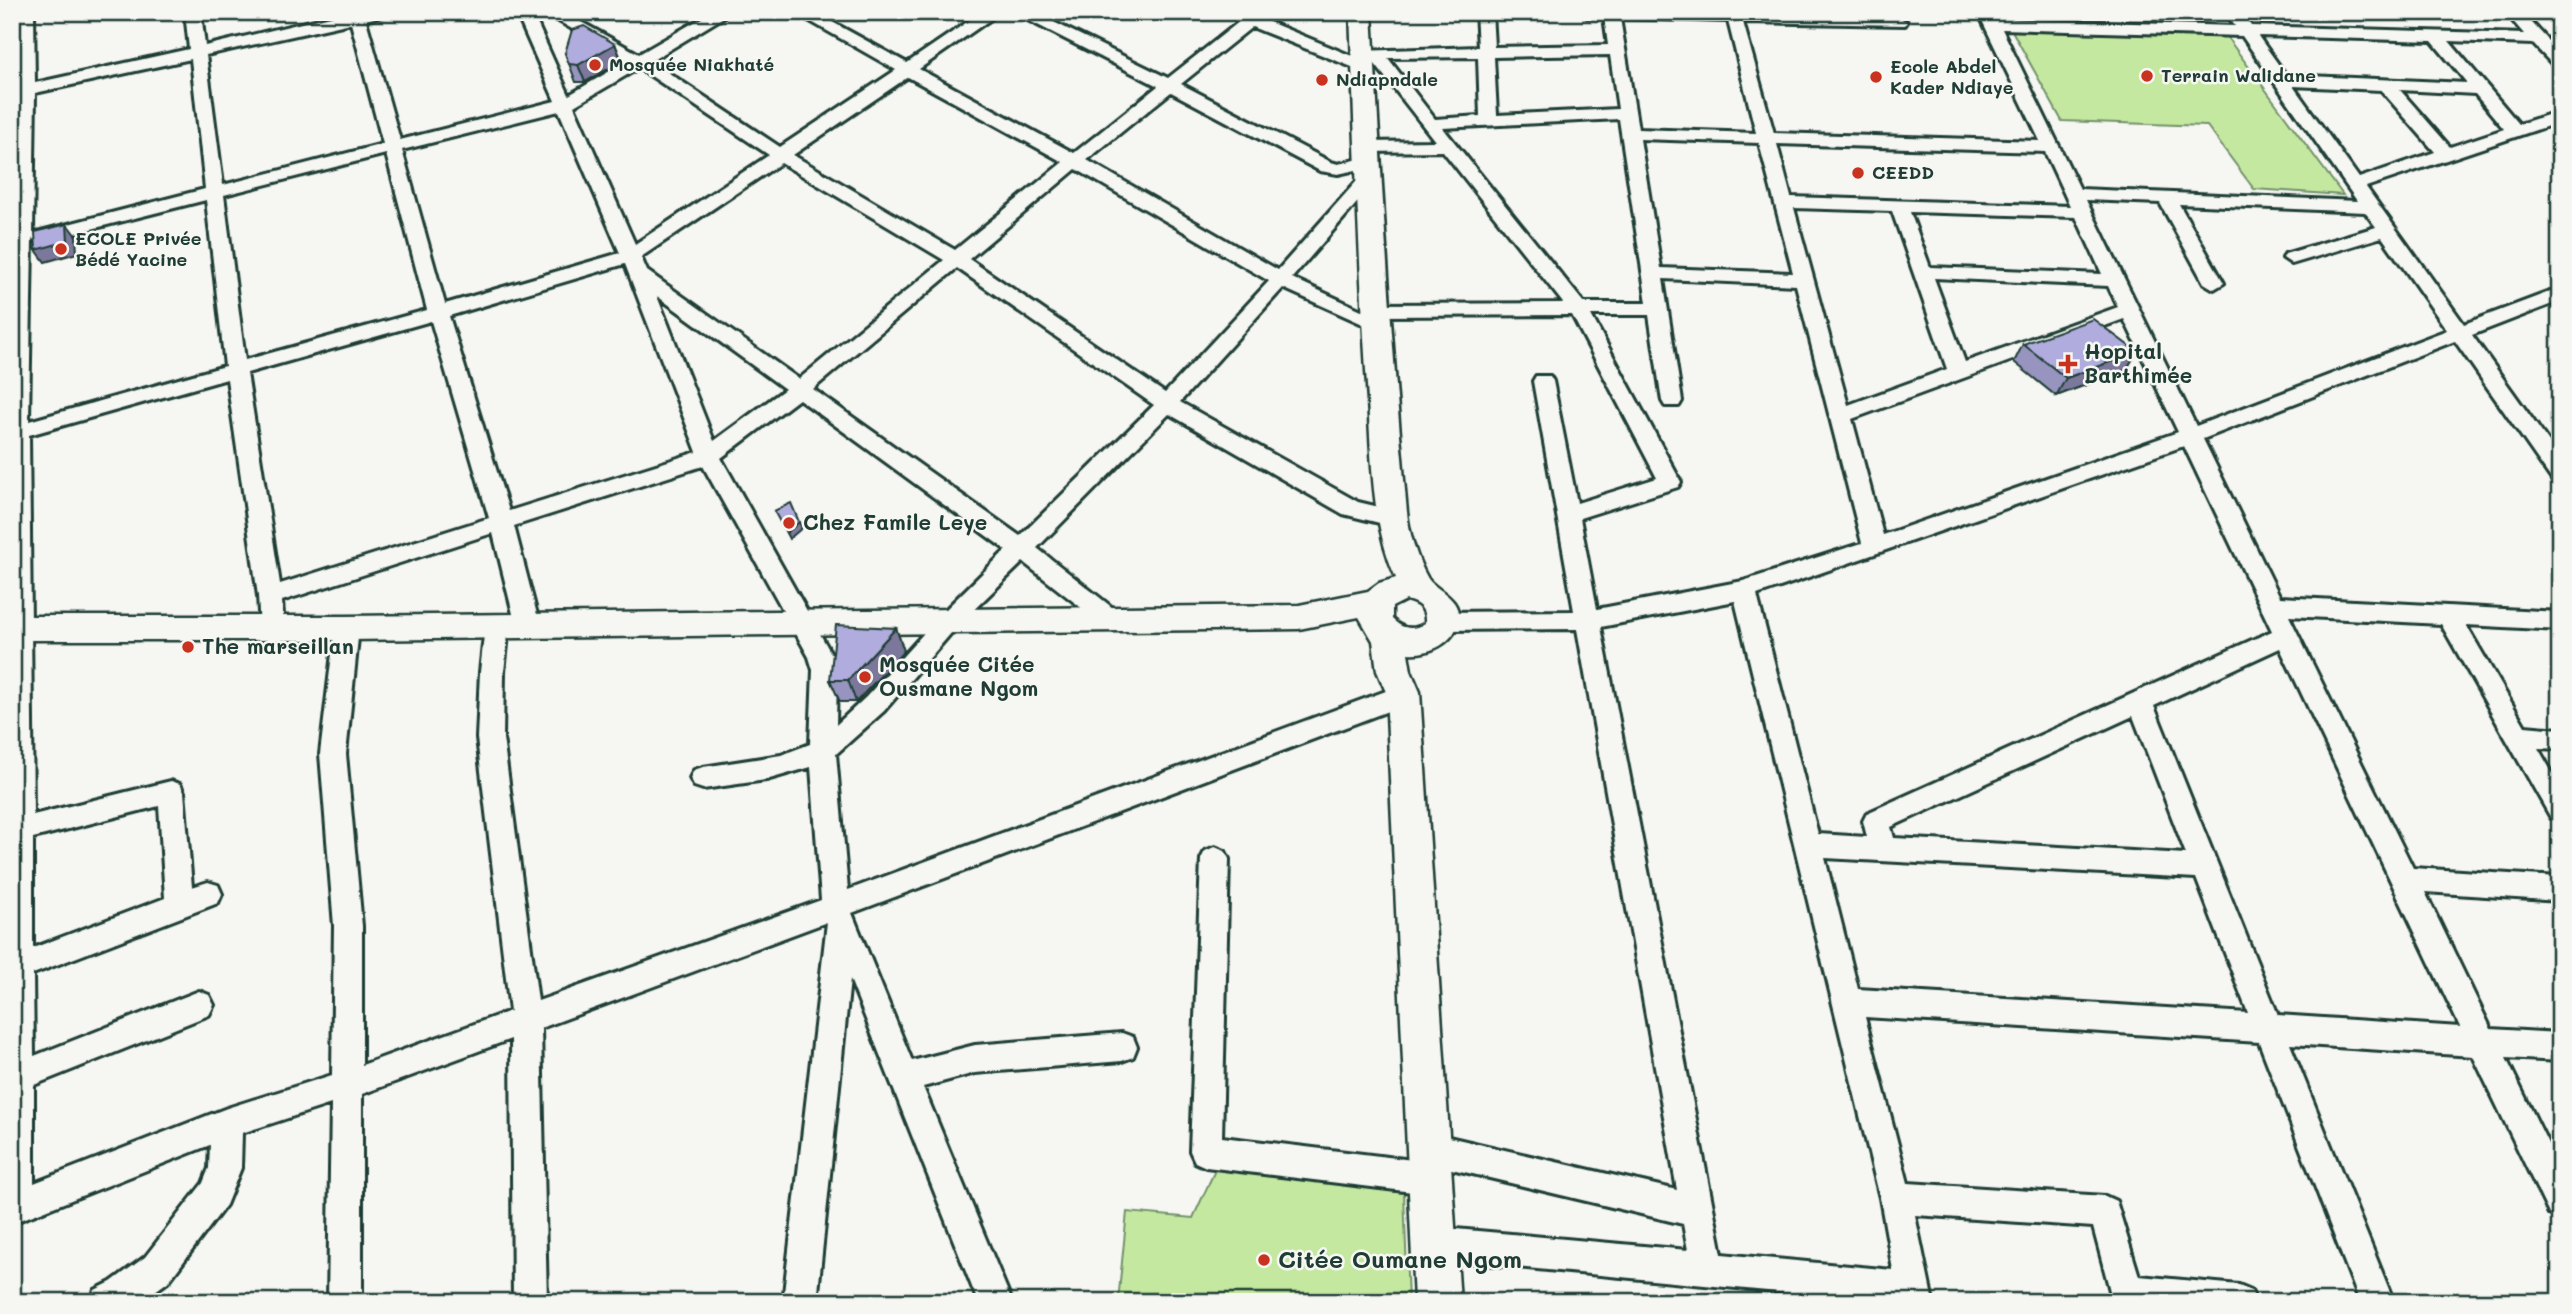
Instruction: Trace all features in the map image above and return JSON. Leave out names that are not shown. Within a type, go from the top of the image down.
[{"type":"main road","points":[[1361,12],[1367,58],[1368,162],[1376,317],[1392,523],[1384,574],[1390,610],[1394,671],[1403,694],[1437,1302]]},
{"type":"main road","points":[[16,627],[347,628],[1299,617],[1390,610],[1426,593],[1439,604],[1431,631],[1403,694]]},
{"type":"main road","points":[[1390,610],[1403,641],[1431,631]]},
{"type":"street","points":[[26,12],[27,90],[17,242],[16,627],[20,830],[18,1205],[227,1123],[346,1085],[526,1018],[838,915],[1403,694]]},
{"type":"street","points":[[193,12],[236,370],[270,596],[272,628]]},
{"type":"street","points":[[27,90],[380,12]]},
{"type":"street","points":[[524,12],[635,265],[709,456],[821,657],[825,670],[823,750],[838,915],[800,1302]]},
{"type":"street","points":[[551,12],[641,62],[779,154],[958,260],[1167,404],[1351,508],[1392,523]]},
{"type":"street","points":[[17,242],[565,103],[641,62],[723,12]]},
{"type":"street","points":[[802,12],[1075,161],[1282,280],[1376,317],[1578,309],[1657,309]]},
{"type":"street","points":[[18,431],[438,313],[635,265],[779,154],[993,12]]},
{"type":"street","points":[[1020,12],[1171,86],[1326,167],[1338,169],[1448,146]]},
{"type":"street","points":[[1230,12],[1255,17],[1367,58],[1486,52],[1616,50]]},
{"type":"street","points":[[1483,12],[1489,120]]},
{"type":"street","points":[[1587,12],[1734,14],[1899,22]]},
{"type":"street","points":[[2232,12],[2560,475]]},
{"type":"street","points":[[2330,12],[2346,34]]},
{"type":"street","points":[[2513,12],[2560,63]]},
{"type":"street","points":[[1611,13],[1672,401]]},
{"type":"street","points":[[1734,14],[1875,547]]},
{"type":"street","points":[[357,15],[438,313],[502,524],[512,626],[492,672],[491,738],[526,1018],[530,1302]]},
{"type":"street","points":[[270,596],[709,456],[799,389],[1075,161],[1255,17]]},
{"type":"street","points":[[2537,39],[2346,34],[1989,18],[2560,1203]]},
{"type":"street","points":[[2437,36],[2516,132]]},
{"type":"street","points":[[1367,58],[1430,124],[1532,248],[1578,309],[1670,482],[1568,514]]},
{"type":"street","points":[[2281,80],[2479,89]]},
{"type":"street","points":[[2387,86],[2446,155]]},
{"type":"street","points":[[1430,124],[1626,114]]},
{"type":"street","points":[[2355,185],[2560,117]]},
{"type":"street","points":[[1630,134],[2051,147]]},
{"type":"street","points":[[702,778],[775,767],[823,750],[861,718],[950,619],[1023,550],[1167,404],[1282,280],[1368,162]]},
{"type":"street","points":[[1784,202],[1899,206],[2078,203],[2166,198],[2370,207]]},
{"type":"street","points":[[2166,198],[2214,283]]},
{"type":"street","points":[[1899,206],[1958,372]]},
{"type":"street","points":[[2292,258],[2387,230]]},
{"type":"street","points":[[635,265],[799,389],[1023,550],[1110,618]]},
{"type":"street","points":[[1922,272],[2115,280]]},
{"type":"street","points":[[1651,273],[1804,279]]},
{"type":"street","points":[[1431,631],[1588,620],[1744,590],[1875,547],[2190,436],[2560,294]]},
{"type":"street","points":[[1840,415],[2129,310]]},
{"type":"street","points":[[1543,381],[1707,1269]]},
{"type":"street","points":[[1433,1243],[1707,1269],[1915,1295],[1896,1198],[1744,590]]},
{"type":"street","points":[[2272,606],[2560,621]]},
{"type":"street","points":[[2448,615],[2560,810]]},
{"type":"street","points":[[345,1302],[348,926],[333,754],[347,628]]},
{"type":"street","points":[[1884,849],[1876,821],[2286,635]]},
{"type":"street","points":[[2139,700],[2377,1302]]},
{"type":"street","points":[[2518,736],[2560,739]]},
{"type":"street","points":[[20,830],[171,792],[180,905]]},
{"type":"street","points":[[1808,845],[2205,867]]},
{"type":"street","points":[[1215,859],[1206,1151],[1428,1163],[1697,1211]]},
{"type":"street","points":[[2403,878],[2560,889]]},
{"type":"street","points":[[19,966],[208,894]]},
{"type":"street","points":[[838,915],[995,1302]]},
{"type":"street","points":[[1847,1002],[2560,1047]]},
{"type":"street","points":[[18,1077],[200,1005]]},
{"type":"street","points":[[904,1078],[975,1059],[1122,1048]]},
{"type":"street","points":[[107,1302],[123,1294],[157,1269],[215,1194],[225,1168],[227,1123]]},
{"type":"street","points":[[1896,1198],[2105,1212],[2129,1297],[2239,1302]]},
{"type":"green space","name":"Terrain Walidane","points":[[2010,27],[2223,32],[2343,195],[2254,189],[2207,126],[2062,121]]},
{"type":"green space","name":"Citée Oumane Ngom","points":[[1222,1155],[1404,1193],[1408,1302],[1118,1302],[1127,1212],[1193,1218]]},
{"type":"building","points":[[584,26],[615,44],[578,65],[569,64],[565,53],[572,30]]},
{"type":"building","points":[[67,224],[68,241],[36,250],[35,232]]},
{"type":"building","points":[[2093,319],[2137,352],[2066,378],[2023,344]]},
{"type":"building","name":"Chez Famile Leye","points":[[791,503],[799,522],[786,533],[774,511]]},
{"type":"building","points":[[836,625],[896,628],[848,680],[830,680]]},
{"type":"place","name":"Mosquée Niakhaté","points":[[595,65]]},
{"type":"place","name":"Terrain Walidane","points":[[2147,76]]},
{"type":"place","name":"Ecole Abdel Kader Ndiaye","points":[[1876,77]]},
{"type":"place","name":"Ndiapndale","points":[[1322,80]]},
{"type":"place","name":"CEEDD","points":[[1858,173]]},
{"type":"place","name":"ECOLE Privée Bédé Yacine","points":[[61,249]]},
{"type":"place","name":"Hopital Barthimée","points":[[2068,364]]},
{"type":"place","name":"Chez Famile Leye","points":[[789,523]]},
{"type":"place","name":"The marseillan","points":[[188,647]]},
{"type":"place","name":"Mosquée Citée Ousmane Ngom","points":[[865,677]]},
{"type":"place","name":"Citée Oumane Ngom","points":[[1264,1260]]}]
